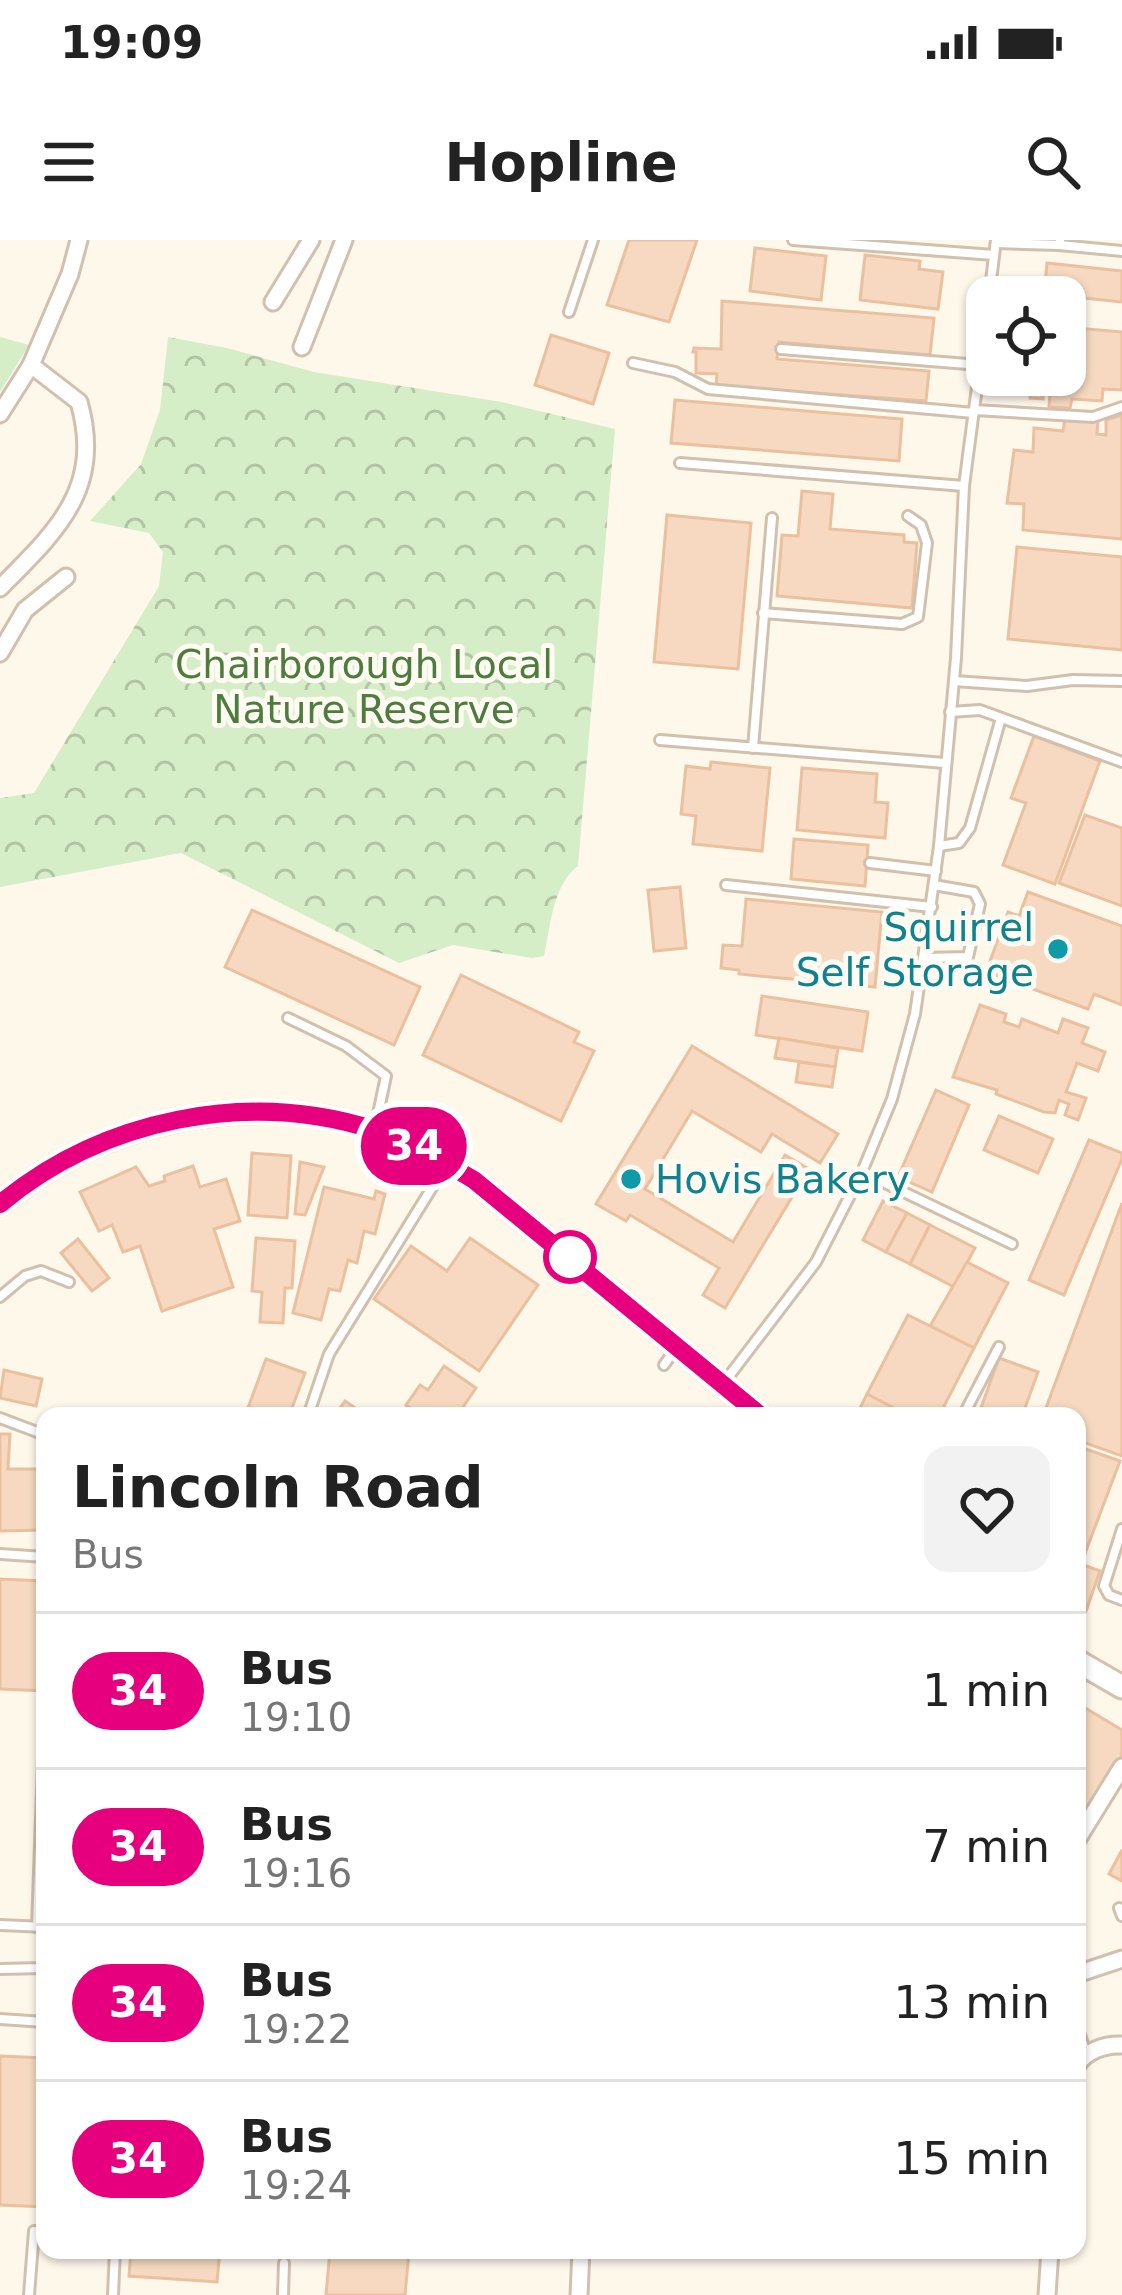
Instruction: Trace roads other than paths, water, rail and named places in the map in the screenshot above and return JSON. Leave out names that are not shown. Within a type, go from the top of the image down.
[{"type":"street","points":[[0,414],[32,364],[70,274],[79,240]]},
{"type":"street","points":[[273,302],[311,240]]},
{"type":"street","points":[[302,347],[344,240]]},
{"type":"street","points":[[25,610],[0,590],[60,527],[86,468],[79,402],[32,364]]},
{"type":"street","points":[[0,653],[25,610],[66,577]]},
{"type":"street","points":[[0,1204],[68,1159],[158,1123],[266,1111],[375,1130],[447,1164],[520,1215],[670,1356],[696,1376],[723,1385],[750,1407]]},
{"type":"street","points":[[1086,1665],[1122,1687]]},
{"type":"street","points":[[1086,1825],[1122,1767]]},
{"type":"street","points":[[1086,1971],[1122,1959]]},
{"type":"street","points":[[1086,2057],[1112,2044],[1122,2045]]},
{"type":"street","points":[[579,2295],[581,2259]]},
{"type":"street","points":[[1047,2295],[1049,2259]]},
{"type":"lane","points":[[569,312],[592,240]]},
{"type":"lane","points":[[794,240],[994,255]]},
{"type":"lane","points":[[992,276],[996,241],[1059,242],[1122,251]]},
{"type":"lane","points":[[782,349],[966,364]]},
{"type":"lane","points":[[633,363],[675,372],[708,389],[974,412],[1093,417],[1122,407]]},
{"type":"lane","points":[[723,1385],[816,1262],[862,1172],[892,1099],[915,1014],[939,846],[964,487],[976,396]]},
{"type":"lane","points":[[680,464],[964,487]]},
{"type":"lane","points":[[763,613],[902,624],[918,617],[927,542],[921,525],[908,516]]},
{"type":"lane","points":[[753,748],[772,518]]},
{"type":"lane","points":[[954,681],[1027,686],[1122,681]]},
{"type":"lane","points":[[950,712],[980,710],[1122,762]]},
{"type":"lane","points":[[939,846],[959,843],[970,828],[1001,718]]},
{"type":"lane","points":[[660,740],[945,763]]},
{"type":"lane","points":[[871,863],[936,871]]},
{"type":"lane","points":[[726,885],[932,907]]},
{"type":"lane","points":[[924,958],[968,957],[980,904],[974,892],[934,885]]},
{"type":"lane","points":[[287,1018],[346,1046],[386,1076],[375,1130]]},
{"type":"lane","points":[[311,1407],[328,1354],[447,1164]]},
{"type":"lane","points":[[862,1172],[1012,1244]]},
{"type":"lane","points":[[0,1297],[25,1276],[41,1271],[69,1282]]},
{"type":"lane","points":[[970,1407],[998,1347]]},
{"type":"lane","points":[[0,1418],[36,1432]]},
{"type":"lane","points":[[1122,1529],[1104,1586],[1109,1595],[1122,1600]]},
{"type":"lane","points":[[0,1554],[36,1556]]},
{"type":"lane","points":[[0,1925],[36,1927]]},
{"type":"lane","points":[[0,1969],[36,1968]]},
{"type":"lane","points":[[0,2019],[36,2021]]},
{"type":"lane","points":[[29,2295],[36,2231]]},
{"type":"lane","points":[[113,2295],[115,2259]]},
{"type":"lane","points":[[283,2295],[284,2264]]},
{"type":"place","name":"Squirrel Self Storage","points":[[1058,949]]},
{"type":"place","name":"Hovis Bakery","points":[[631,1179]]},
{"type":"park label","name":"Chairborough Local Nature Reserve","points":[[364,686]]}]
